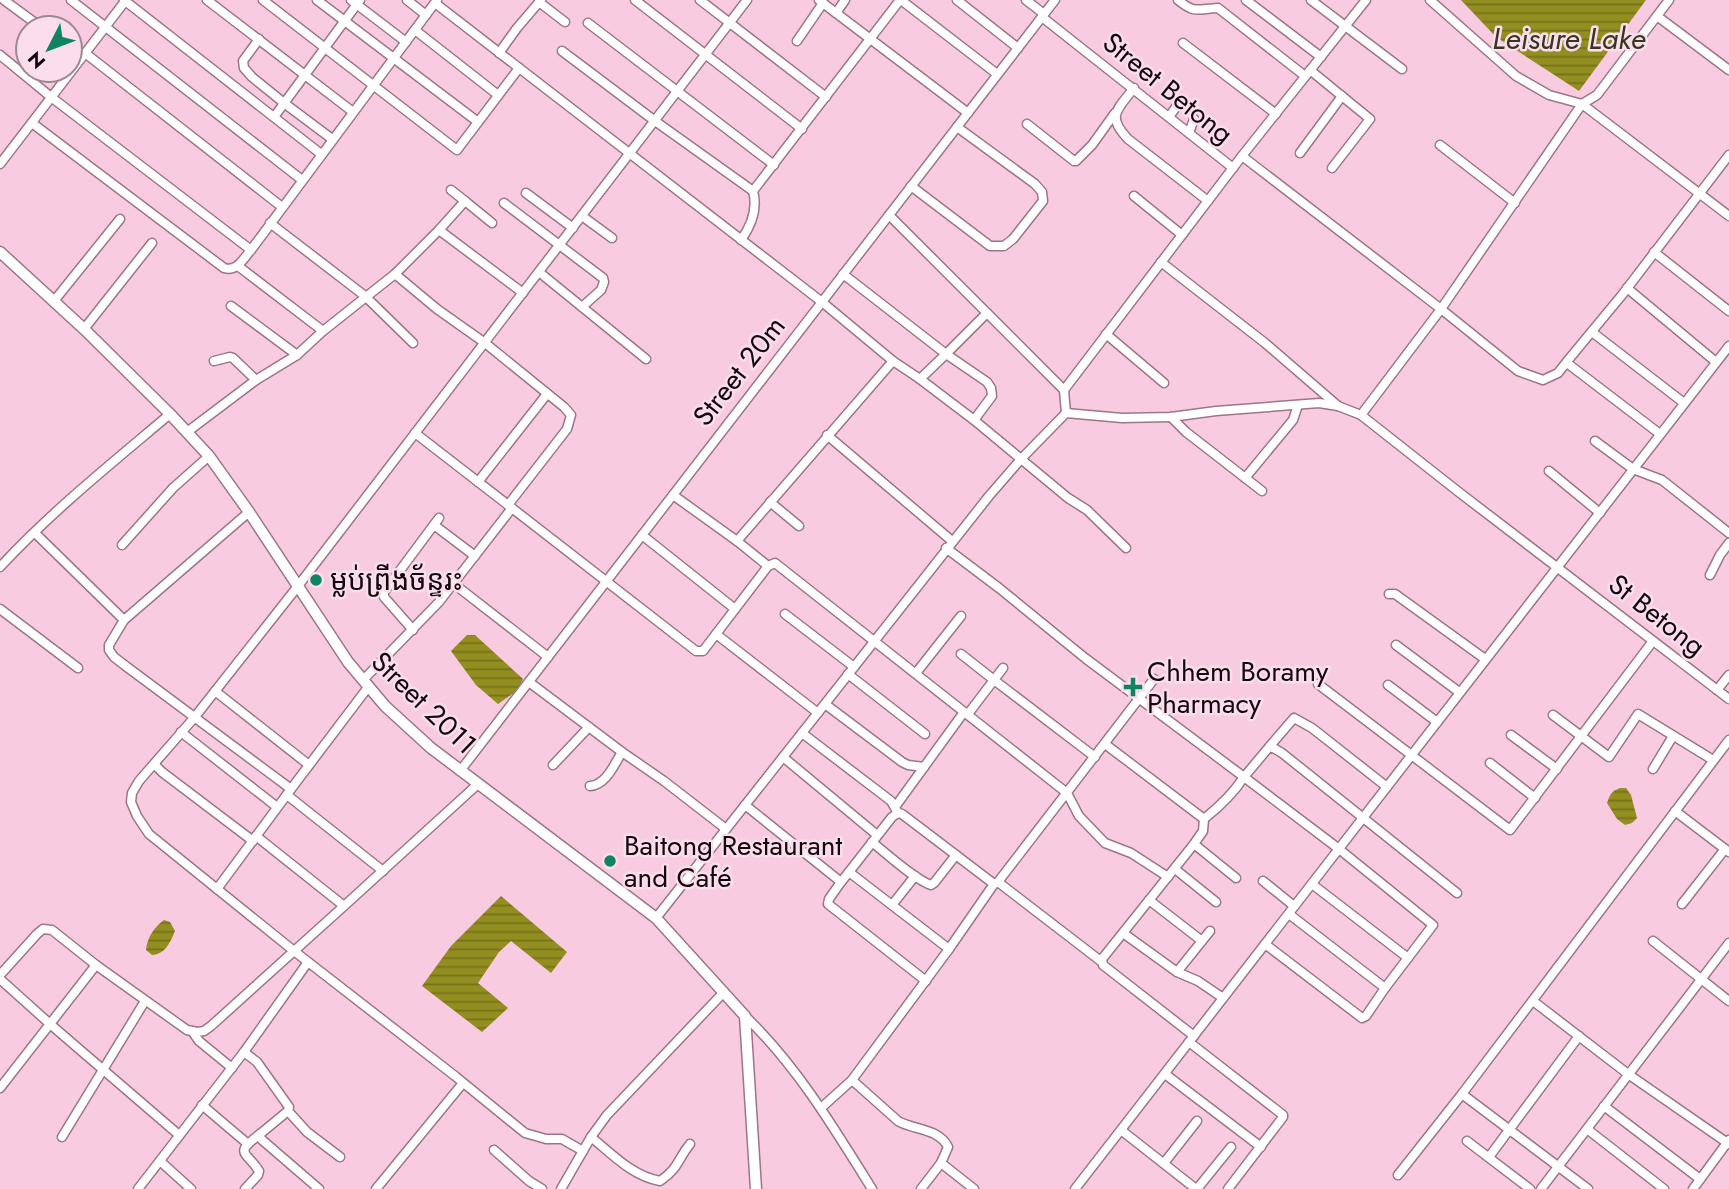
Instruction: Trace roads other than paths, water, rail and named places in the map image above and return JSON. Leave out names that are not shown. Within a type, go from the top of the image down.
[{"type":"main road","name":"Street 2011","points":[[0,252],[84,329],[209,456],[348,662],[385,706],[430,748],[656,918],[745,1016]]},
{"type":"main road","points":[[745,1016],[756,1189]]},
{"type":"street","points":[[4,0],[23,14]]},
{"type":"street","points":[[71,0],[302,180]]},
{"type":"street","points":[[84,54],[125,0],[321,154]]},
{"type":"street","points":[[207,0],[353,112]]},
{"type":"street","points":[[263,0],[457,150],[519,68]]},
{"type":"street","points":[[317,0],[478,122]]},
{"type":"street","points":[[407,0],[426,15]]},
{"type":"street","points":[[635,0],[802,129]]},
{"type":"street","points":[[700,0],[826,97]]},
{"type":"street","points":[[583,1151],[562,1139],[546,1139],[525,1133],[307,962],[149,834],[131,802],[132,793],[298,586],[747,0]]},
{"type":"street","points":[[836,13],[845,0]]},
{"type":"street","points":[[753,191],[901,0],[997,74]]},
{"type":"street","points":[[957,0],[1018,48]]},
{"type":"street","name":"Street Betong","points":[[1026,0],[1233,168]]},
{"type":"street","name":"Street 20m","points":[[460,771],[1055,0]]},
{"type":"street","points":[[1178,0],[1196,11],[1218,8],[1370,119],[1332,168]]},
{"type":"street","points":[[1246,0],[1321,57]]},
{"type":"street","points":[[1311,0],[1402,69]]},
{"type":"street","points":[[1064,390],[1242,156],[1366,0]]},
{"type":"street","points":[[1430,0],[1516,75],[1549,95],[1582,104],[1729,216]]},
{"type":"street","points":[[1361,415],[1441,309],[1582,104],[1597,95],[1669,0]]},
{"type":"street","points":[[274,117],[356,1],[406,42]]},
{"type":"street","points":[[499,53],[540,1],[565,22]]},
{"type":"street","points":[[32,123],[230,270],[237,267],[251,250],[436,2],[822,302],[893,361],[974,420],[1068,498],[1087,509],[1126,548]]},
{"type":"street","points":[[797,41],[821,2],[968,113]]},
{"type":"street","points":[[1657,16],[1729,70]]},
{"type":"street","points":[[588,23],[774,165]]},
{"type":"street","points":[[415,30],[498,95]]},
{"type":"street","points":[[259,39],[243,65],[284,103],[332,139]]},
{"type":"street","points":[[1183,43],[1276,114]]},
{"type":"street","points":[[562,51],[753,191],[756,200],[754,210],[741,240]]},
{"type":"street","points":[[0,55],[251,250]]},
{"type":"street","points":[[84,56],[282,207]]},
{"type":"street","points":[[0,164],[61,84]]},
{"type":"street","points":[[1027,124],[1076,161],[1092,145],[1134,88]]},
{"type":"street","points":[[1300,153],[1342,96]]},
{"type":"street","points":[[1169,117],[1176,107]]},
{"type":"street","points":[[1117,110],[1115,120],[1118,129],[1208,201]]},
{"type":"street","points":[[1189,133],[1194,119]]},
{"type":"street","points":[[911,186],[990,246],[1004,246],[1013,239],[1043,201],[1042,192],[1035,184],[957,127]]},
{"type":"street","points":[[1440,145],[1515,203]]},
{"type":"street","points":[[1242,156],[1522,373],[1543,380],[1558,373],[1567,363],[1729,155]]},
{"type":"street","points":[[451,190],[492,223]]},
{"type":"street","points":[[526,193],[573,228]]},
{"type":"street","points":[[1135,196],[1182,235]]},
{"type":"street","points":[[187,432],[256,380],[297,355],[365,296],[395,274],[465,201]]},
{"type":"street","points":[[504,203],[603,278],[603,287],[582,307]]},
{"type":"street","points":[[656,918],[949,545],[1021,459],[1066,413],[1064,390],[889,215]]},
{"type":"street","points":[[582,216],[612,238]]},
{"type":"street","points":[[54,301],[120,219]]},
{"type":"street","points":[[270,223],[365,296],[413,343]]},
{"type":"street","points":[[439,230],[523,293]]},
{"type":"street","points":[[84,329],[152,243]]},
{"type":"street","points":[[1654,252],[1729,311]]},
{"type":"street","points":[[1161,262],[1265,343],[1338,406]]},
{"type":"street","points":[[237,267],[323,331]]},
{"type":"street","points":[[539,272],[646,359]]},
{"type":"street","points":[[217,889],[309,765],[366,682],[454,584],[567,429],[570,415],[564,407],[395,274]]},
{"type":"street","points":[[844,274],[946,354],[987,382],[992,396],[974,420]]},
{"type":"street","points":[[1627,288],[1716,362]]},
{"type":"street","points":[[231,306],[297,355]]},
{"type":"street","points":[[920,379],[987,313]]},
{"type":"street","points":[[1592,332],[1684,404]]},
{"type":"street","points":[[1106,334],[1164,383]]},
{"type":"street","points":[[1075,1189],[1729,346]]},
{"type":"street","points":[[214,361],[233,358],[256,380]]},
{"type":"street","points":[[737,541],[893,361]]},
{"type":"street","points":[[1567,363],[1660,434]]},
{"type":"street","points":[[478,482],[547,394]]},
{"type":"street","points":[[1066,413],[1122,418],[1171,417],[1319,403],[1338,406]]},
{"type":"street","points":[[1245,478],[1293,419],[1298,405]]},
{"type":"street","name":"St Betong","points":[[1338,406],[1361,415],[1729,699]]},
{"type":"street","points":[[0,568],[79,491],[170,414]]},
{"type":"street","points":[[1171,417],[1186,432],[1262,491]]},
{"type":"street","points":[[415,433],[696,651],[703,651],[768,566],[775,563],[1067,793],[1079,816],[1105,843],[1131,853],[1168,877]]},
{"type":"street","points":[[827,435],[949,545],[1086,658],[1339,849],[1433,925],[1362,1018],[1265,944]]},
{"type":"street","points":[[1595,441],[1633,469],[1661,480],[1729,533]]},
{"type":"street","points":[[122,545],[173,488],[209,456]]},
{"type":"street","points":[[1549,471],[1600,513]]},
{"type":"street","points":[[673,495],[768,566]]},
{"type":"street","points":[[770,502],[799,526]]},
{"type":"street","points":[[249,512],[124,620],[109,645],[109,650],[114,657],[289,792],[383,871]]},
{"type":"street","points":[[413,630],[384,597],[384,592],[437,521],[475,556]]},
{"type":"street","points":[[35,533],[124,620]]},
{"type":"street","points":[[642,535],[735,609]]},
{"type":"street","points":[[1710,575],[1729,543]]},
{"type":"street","points":[[454,584],[548,657]]},
{"type":"street","points":[[1389,594],[1395,594],[1485,659]]},
{"type":"street","points":[[0,609],[78,667]]},
{"type":"street","points":[[785,614],[925,734]]},
{"type":"street","points":[[916,673],[961,617]]},
{"type":"street","points":[[716,634],[818,713]]},
{"type":"street","points":[[1318,684],[1510,830],[1653,641]]},
{"type":"street","points":[[1396,645],[1459,692]]},
{"type":"street","points":[[961,653],[1095,757]]},
{"type":"street","points":[[926,981],[828,904],[841,881],[897,810],[924,767],[1003,668]]},
{"type":"street","points":[[1717,690],[1729,675]]},
{"type":"street","points":[[821,1108],[852,1080],[996,883],[1154,679]]},
{"type":"street","points":[[529,682],[726,830]]},
{"type":"street","points":[[1388,685],[1437,722]]},
{"type":"street","points":[[215,691],[309,765]]},
{"type":"street","points":[[825,704],[902,762],[924,767]]},
{"type":"street","points":[[1553,715],[1609,757],[1639,714],[1713,760]]},
{"type":"street","points":[[1102,962],[1194,844],[1203,831],[1204,819],[1222,805],[1294,718],[1312,728],[1387,787]]},
{"type":"street","points":[[553,765],[589,727]]},
{"type":"street","points":[[181,732],[278,807]]},
{"type":"street","points":[[802,733],[891,801],[901,814],[1102,962],[1282,1113],[1283,1116],[1261,1147],[1228,1189]]},
{"type":"street","points":[[1511,735],[1557,769]]},
{"type":"street","points":[[1653,769],[1673,736]]},
{"type":"street","points":[[1398,1175],[1729,740]]},
{"type":"street","points":[[1105,744],[1204,819]]},
{"type":"street","points":[[1270,746],[1282,752],[1457,893]]},
{"type":"street","points":[[590,786],[603,782],[622,752]]},
{"type":"street","points":[[783,757],[927,884],[931,885],[956,855]]},
{"type":"street","points":[[1490,763],[1535,798]]},
{"type":"street","points":[[154,764],[344,906]]},
{"type":"street","points":[[179,1135],[50,1024],[0,977],[43,929],[52,930],[187,1030],[204,1031],[478,784]]},
{"type":"street","points":[[745,805],[841,881]]},
{"type":"street","points":[[1675,811],[1727,850],[1682,904]]},
{"type":"street","points":[[1194,844],[1236,878]]},
{"type":"street","points":[[1175,869],[1216,902]]},
{"type":"street","points":[[849,872],[949,949]]},
{"type":"street","points":[[892,905],[915,876]]},
{"type":"street","points":[[1263,881],[1292,910],[1385,988]]},
{"type":"street","points":[[1312,884],[1408,958]]},
{"type":"street","points":[[1149,900],[1202,941]]},
{"type":"street","points":[[1177,972],[1210,931]]},
{"type":"street","points":[[1123,933],[1177,972],[1198,981],[1223,998]]},
{"type":"street","points":[[1653,941],[1729,1001]]},
{"type":"street","points":[[1541,1189],[1729,943]]},
{"type":"street","points":[[138,1189],[244,1052],[307,962]]},
{"type":"street","points":[[0,1088],[96,965]]},
{"type":"street","points":[[561,1189],[607,1115],[724,992]]},
{"type":"street","points":[[1533,1000],[1628,1074],[1728,1143],[1693,1189]]},
{"type":"street","points":[[62,1136],[145,1001]]},
{"type":"street","points":[[745,1016],[761,1031],[821,1108],[872,1189]]},
{"type":"street","points":[[192,1031],[199,1041],[232,1068]]},
{"type":"street","points":[[1489,1157],[1579,1036]]},
{"type":"street","points":[[244,1052],[257,1062],[289,1107],[288,1111],[307,1132],[340,1157]]},
{"type":"street","points":[[1165,1074],[1261,1147]]},
{"type":"street","points":[[852,1080],[898,1121],[924,1130],[946,1142],[948,1147],[941,1163],[921,1189]]},
{"type":"street","points":[[376,1189],[463,1083]]},
{"type":"street","points":[[1462,1094],[1588,1189]]},
{"type":"street","points":[[202,1105],[248,1144]]},
{"type":"street","points":[[1604,1106],[1700,1179]]},
{"type":"street","points":[[245,1189],[259,1171],[244,1154],[244,1150],[288,1111]]},
{"type":"street","points":[[1164,1163],[1197,1121]]},
{"type":"street","points":[[1587,1129],[1664,1189]]},
{"type":"street","points":[[1121,1130],[1197,1189],[1230,1147]]},
{"type":"street","points":[[260,1134],[263,1141],[319,1189]]},
{"type":"street","points":[[591,1137],[625,1166],[650,1179],[660,1181],[671,1173],[690,1144]]},
{"type":"street","points":[[1467,1141],[1530,1189]]},
{"type":"street","points":[[494,1150],[542,1189]]},
{"type":"street","points":[[159,1161],[191,1189]]},
{"type":"street","points":[[941,1163],[963,1186],[974,1189]]},
{"type":"water","name":"Leisure Lake","points":[[1461,0],[1646,0],[1579,91],[1496,37]]},
{"type":"water","points":[[467,635],[475,635],[523,679],[518,690],[498,704],[476,685],[451,651]]},
{"type":"water","points":[[1626,788],[1631,795],[1637,818],[1625,825],[1617,819],[1607,803],[1612,793]]},
{"type":"water","points":[[501,896],[567,952],[551,973],[511,941],[499,952],[478,983],[508,1008],[482,1032],[422,986],[451,946]]},
{"type":"water","points":[[164,920],[170,922],[175,931],[164,950],[152,955],[146,950],[148,941],[154,929]]},
{"type":"place","name":"ម្លប់ព្រីងច័ន្ទរះ","points":[[316,580]]},
{"type":"place","name":"Chhem Boramy Pharmacy","points":[[1133,687]]},
{"type":"place","name":"Baitong Restaurant and Café","points":[[610,861]]}]
